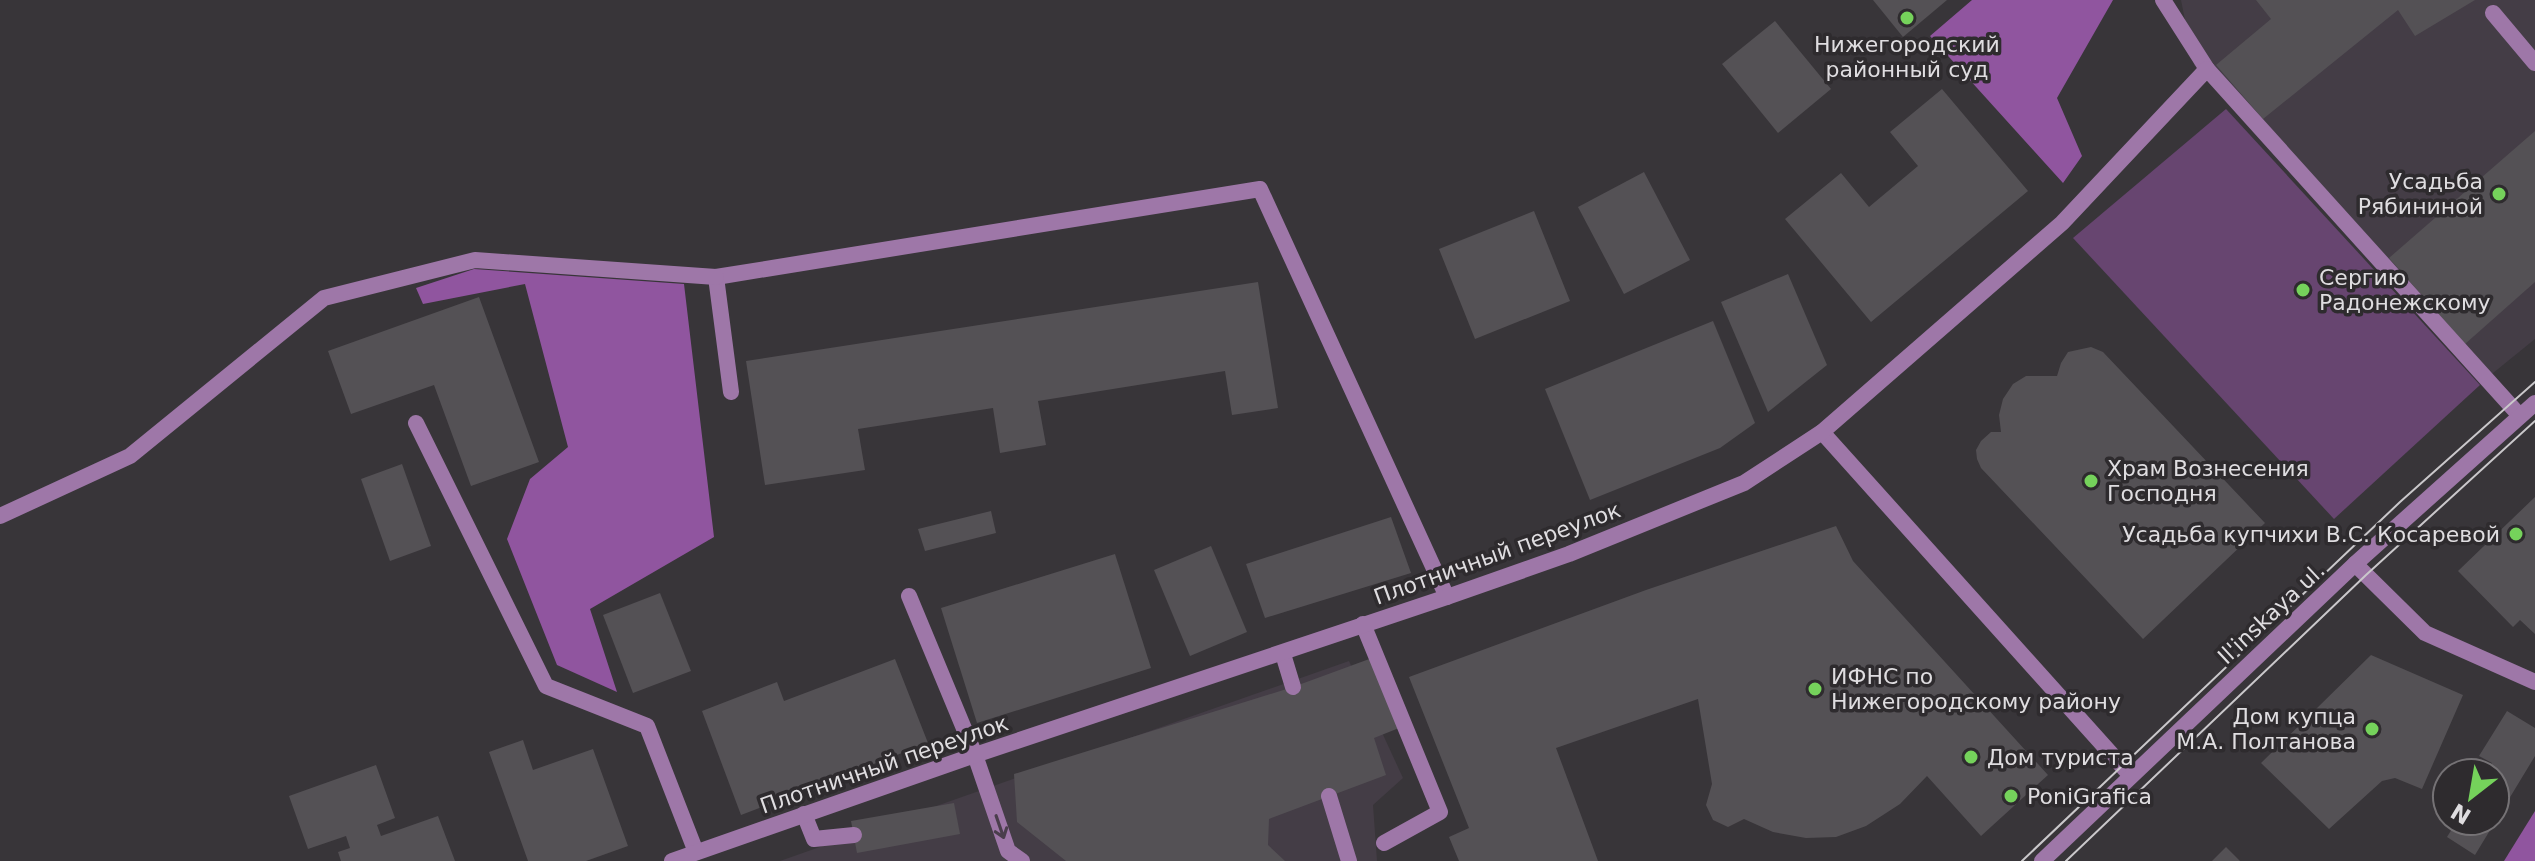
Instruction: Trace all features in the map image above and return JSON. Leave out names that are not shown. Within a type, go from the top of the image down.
[{"type":"street","points":[[2163,0],[2207,69],[2520,416]]},
{"type":"street","points":[[2493,13],[2535,63]]},
{"type":"street","name":"Плотничный переулок","points":[[672,861],[1569,554],[1744,483],[1822,432],[2062,223],[2207,69]]},
{"type":"street","points":[[0,516],[130,456],[324,298],[475,260],[716,277],[1260,189],[1447,597]]},
{"type":"street","points":[[716,277],[731,392]]},
{"type":"street","name":"Il'inskaya ul.","points":[[2042,861],[2355,564],[2535,403]]},
{"type":"street","points":[[416,423],[546,686],[647,726],[696,852]]},
{"type":"street","points":[[1822,432],[2131,776]]},
{"type":"street","points":[[2355,564],[2425,633],[2535,682]]},
{"type":"street","points":[[909,596],[975,755],[1008,851],[1022,861]]},
{"type":"street","points":[[1363,624],[1440,812],[1384,843]]},
{"type":"street","points":[[1283,654],[1293,687]]},
{"type":"street","points":[[1329,796],[1349,861]]},
{"type":"street","points":[[804,814],[814,839],[854,835]]},
{"type":"shaded area","points":[[1972,0],[2113,0],[2057,98],[2082,156],[2063,183],[1930,36]]},
{"type":"shaded area","points":[[2181,0],[2535,0],[2535,339],[2482,382],[2194,65]]},
{"type":"shaded area","points":[[2226,109],[2480,385],[2334,519],[2073,238]]},
{"type":"shaded area","points":[[474,269],[684,284],[714,537],[590,609],[617,692],[557,665],[507,539],[530,479],[568,447],[525,284],[423,304],[416,288]]},
{"type":"shaded area","points":[[1349,661],[1403,778],[1373,805],[1377,861],[780,861]]},
{"type":"shaded area","points":[[2535,811],[2535,861],[2504,861]]},
{"type":"building","name":"Нижегородский районный суд","points":[[1873,0],[1947,0],[1903,37]]},
{"type":"building","points":[[2256,0],[2475,0],[2415,36],[2398,10],[2263,119],[2216,65],[2271,19]]},
{"type":"building","points":[[1775,21],[1831,89],[1778,133],[1722,64]]},
{"type":"building","points":[[1942,89],[2028,191],[1871,322],[1785,219],[1841,173],[1869,207],[1918,166],[1890,132]]},
{"type":"building","name":"Усадьба Рябининой","points":[[2535,131],[2535,282],[2465,344],[2389,258]]},
{"type":"building","points":[[1644,172],[1690,260],[1624,294],[1578,207]]},
{"type":"building","points":[[1534,211],[1570,301],[1475,339],[1439,249]]},
{"type":"building","points":[[1788,274],[1827,365],[1768,412],[1721,302]]},
{"type":"building","points":[[1258,282],[1278,408],[1232,415],[1225,371],[1038,401],[1046,445],[1000,453],[993,408],[858,429],[865,470],[765,485],[746,361]]},
{"type":"building","points":[[479,297],[539,462],[471,486],[434,385],[351,414],[328,351]]},
{"type":"building","points":[[1713,321],[1755,423],[1720,448],[1590,500],[1545,389]]},
{"type":"building","points":[[2091,347],[2103,352],[2265,523],[2143,639],[1981,468],[1977,459],[1976,450],[1981,441],[1991,432],[2001,432],[1999,415],[2003,399],[2013,384],[2026,376],[2057,376],[2068,352]]},
{"type":"building","points":[[402,464],[431,546],[390,561],[361,479]]},
{"type":"building","name":"Усадьба купчихи В.С. Косаревой","points":[[2535,497],[2535,634],[2520,620],[2513,627],[2458,571]]},
{"type":"building","points":[[991,511],[996,533],[925,551],[918,529]]},
{"type":"building","points":[[1391,517],[1411,573],[1265,618],[1246,564]]},
{"type":"building","points":[[1836,526],[1853,561],[2048,775],[1981,836],[1927,776],[1900,804],[1866,826],[1836,837],[1806,838],[1773,832],[1744,819],[1728,827],[1713,820],[1706,805],[1712,784],[1698,699],[1556,748],[1598,861],[1459,861],[1449,837],[1469,828],[1409,677],[1646,590]]},
{"type":"building","points":[[1211,546],[1247,632],[1190,656],[1154,570]]},
{"type":"building","points":[[1115,554],[1151,668],[977,723],[941,608]]},
{"type":"building","points":[[660,593],[691,671],[633,693],[603,615]]},
{"type":"building","name":"Дом купца М.А. Полтанова","points":[[2371,655],[2463,695],[2436,757],[2431,757],[2431,768],[2422,789],[2395,778],[2382,781],[2329,829],[2261,763]]},
{"type":"building","points":[[1372,658],[1399,728],[1374,738],[1386,775],[1269,819],[1268,845],[1285,861],[1066,861],[1017,822],[1014,774],[1293,687]]},
{"type":"building","points":[[895,659],[928,743],[741,815],[702,711],[777,682],[784,701]]},
{"type":"building","points":[[2507,711],[2535,728],[2535,756],[2511,796],[2511,757],[2479,756]]},
{"type":"building","points":[[523,740],[533,770],[593,749],[628,846],[586,861],[528,861],[489,752]]},
{"type":"building","points":[[376,765],[395,818],[377,825],[381,836],[438,816],[455,861],[341,861],[338,852],[350,848],[346,836],[308,849],[289,796]]},
{"type":"building","points":[[954,803],[960,834],[857,853],[851,821]]},
{"type":"building","points":[[2447,837],[2486,837],[2475,855]]},
{"type":"building","points":[[2226,847],[2240,861],[2212,861]]},
{"type":"tram line","points":[[2022,861],[2400,502],[2535,382]]},
{"type":"tram line","points":[[2066,861],[2366,575],[2535,421]]},
{"type":"place","name":"Нижегородский районный суд","points":[[1907,18]]},
{"type":"place","name":"Усадьба Рябининой","points":[[2499,194]]},
{"type":"place","name":"Сергию Радонежскому","points":[[2303,290]]},
{"type":"place","name":"Храм Вознесения Господня","points":[[2091,481]]},
{"type":"place","name":"Усадьба купчихи В.С. Косаревой","points":[[2516,534]]},
{"type":"place","name":"ИФНС по Нижегородскому району","points":[[1815,689]]},
{"type":"place","name":"Дом купца М.А. Полтанова","points":[[2372,729]]},
{"type":"place","name":"Дом туриста","points":[[1971,757]]},
{"type":"place","name":"PoniGrafica","points":[[2011,796]]}]
